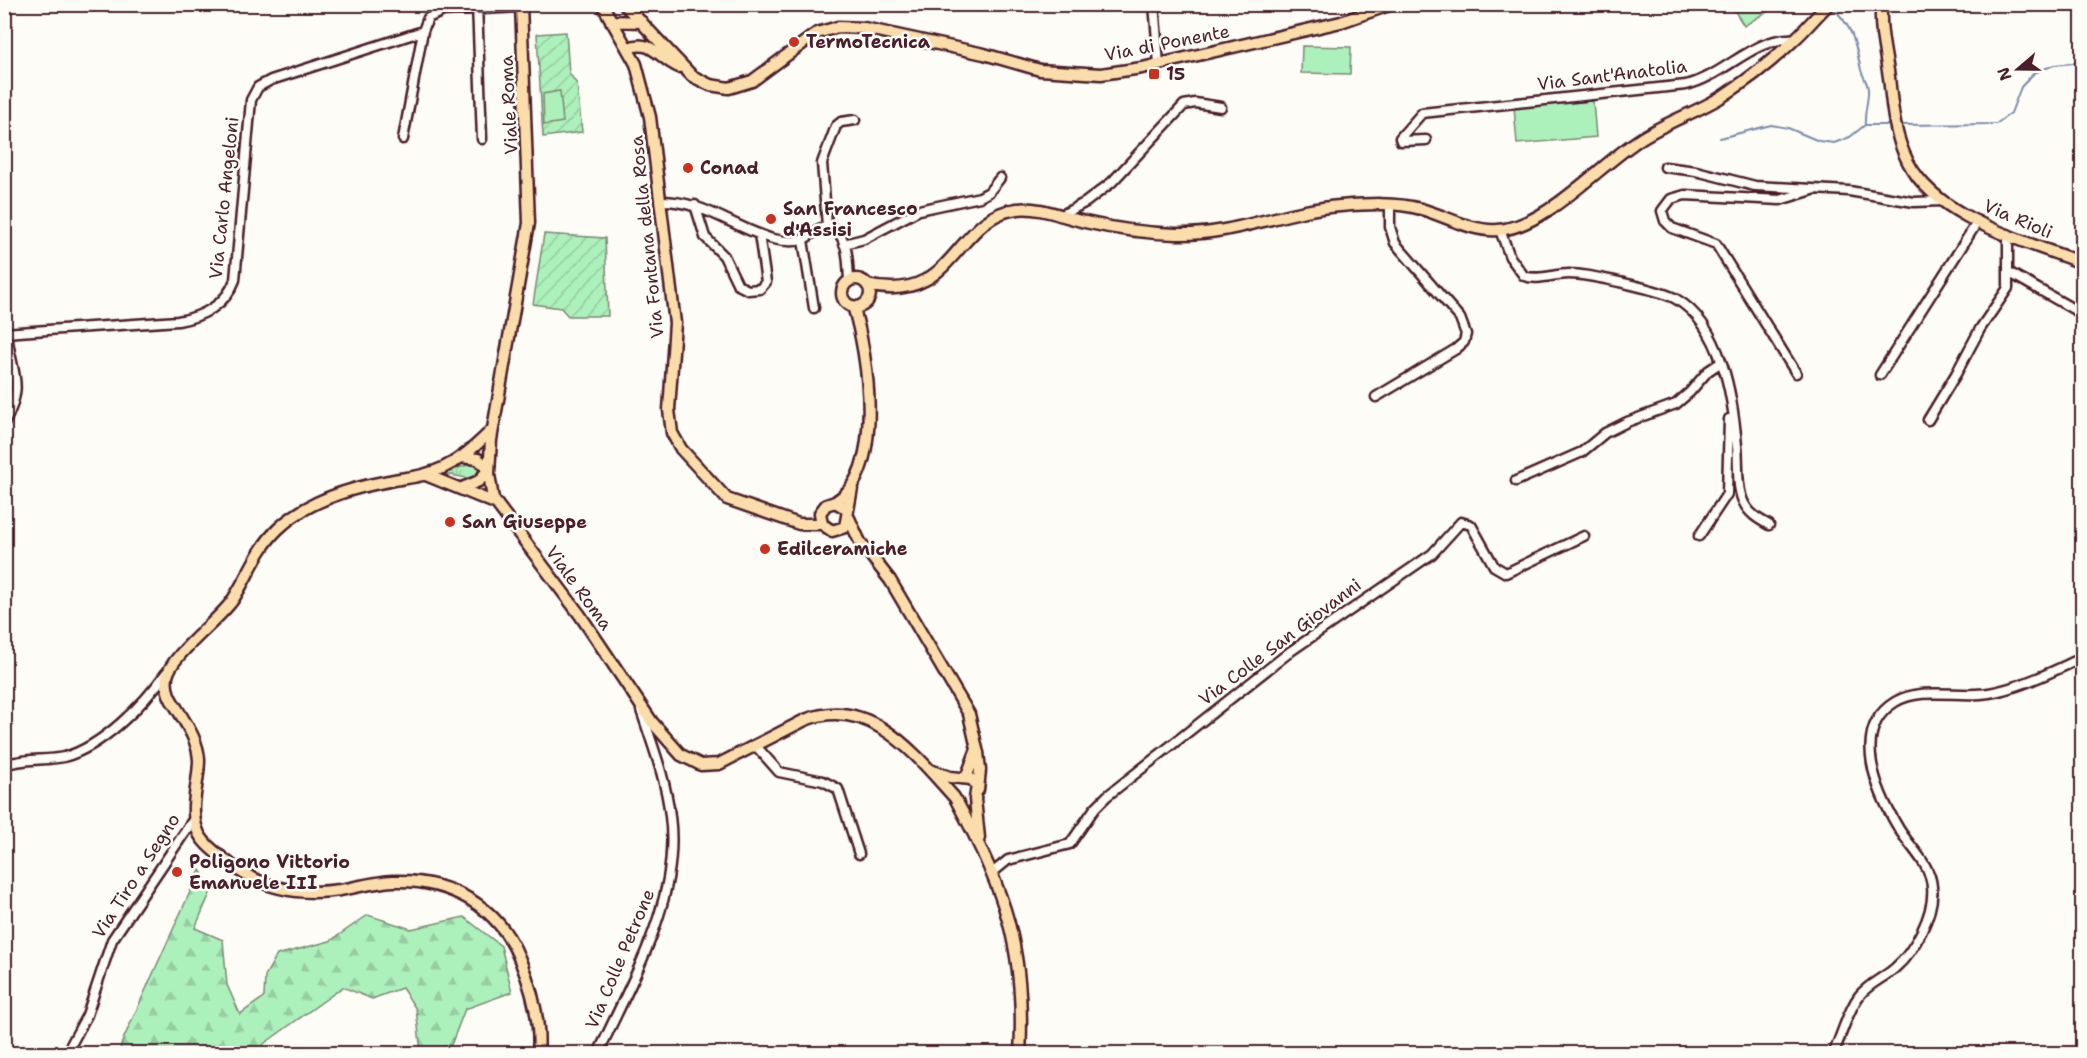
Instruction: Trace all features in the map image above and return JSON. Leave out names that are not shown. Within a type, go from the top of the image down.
[{"type":"main road","name":"Via Fontana della Rosa","points":[[602,4],[628,48],[640,75],[647,102],[676,334],[669,410],[672,433],[681,449],[727,499],[788,520],[821,519]]},
{"type":"main road","name":"Via di Ponente","points":[[624,4],[684,69]]},
{"type":"main road","name":"Via di Ponente","points":[[628,48],[650,45],[672,64],[705,83],[736,88],[752,81],[817,33],[848,26],[984,54],[1048,72],[1110,73],[1341,22],[1392,4]]},
{"type":"main road","points":[[899,288],[867,285],[853,280],[843,288],[843,298],[861,303],[938,273],[986,221],[998,214],[1022,209],[1123,230],[1184,234],[1236,228],[1328,207],[1390,205],[1419,208],[1474,227],[1500,230],[1520,226],[1542,215],[1634,143],[1722,96],[1765,66],[1829,4]]},
{"type":"main road","name":"Viale Roma","points":[[521,6],[529,223],[492,430],[489,469],[495,503],[573,605],[670,744],[693,762],[719,764],[816,716],[841,713],[863,719],[889,732],[918,756],[955,799],[992,873],[1011,927],[1019,966],[1022,1005],[1020,1053]]},
{"type":"main road","name":"Via Rioli","points":[[1881,6],[1888,74],[1899,140],[1911,168],[1930,192],[1942,201],[1978,221],[2082,263]]},
{"type":"main road","points":[[611,21],[643,22]]},
{"type":"main road","points":[[832,531],[845,527],[853,484],[862,457],[869,412],[867,381],[857,321],[867,285]]},
{"type":"main road","points":[[492,430],[461,458],[426,475],[379,483],[342,493],[309,507],[286,522],[266,542],[225,610],[170,668],[166,679],[169,695],[190,730],[198,751],[195,817],[197,831],[202,840],[232,866],[267,886],[323,892],[378,883],[407,882],[444,887],[477,903],[501,925],[517,954],[537,1018],[538,1053]]},
{"type":"main road","points":[[461,458],[478,459],[489,469],[479,481],[462,488]]},
{"type":"main road","points":[[426,475],[495,503]]},
{"type":"main road","points":[[853,484],[834,502],[826,505],[821,519],[832,531],[847,534],[860,542]]},
{"type":"main road","points":[[834,502],[848,514],[860,542],[890,580],[961,698],[971,720],[977,749],[964,778],[953,785],[955,799],[968,803],[976,794],[974,782],[964,778],[950,777],[930,770]]},
{"type":"main road","name":"Viale Roma","points":[[977,749],[980,769],[976,794],[982,851]]},
{"type":"street","points":[[1154,4],[1159,64]]},
{"type":"street","points":[[403,139],[423,31],[428,18],[435,13],[477,6],[521,6]]},
{"type":"street","points":[[477,6],[482,139]]},
{"type":"street","name":"Via Carlo Angeloni","points":[[6,333],[178,321],[200,315],[214,307],[230,292],[235,280],[251,100],[255,90],[271,80],[423,31]]},
{"type":"street","name":"Via Sant'Anatolia","points":[[1426,140],[1401,141],[1400,138],[1422,113],[1686,85],[1709,77],[1772,40],[1795,39]]},
{"type":"street","points":[[1060,216],[1090,200],[1112,182],[1181,107],[1192,103],[1221,107]]},
{"type":"street","points":[[827,226],[822,163],[836,126],[841,122],[855,120]]},
{"type":"street","points":[[1665,167],[1696,171],[1750,186],[1855,192],[1914,202],[1942,201]]},
{"type":"street","points":[[844,244],[864,239],[923,209],[980,197],[989,192],[1000,177]]},
{"type":"street","points":[[1796,373],[1716,244],[1672,228],[1665,220],[1662,211],[1671,199],[1685,195],[1780,200],[1813,190]]},
{"type":"street","points":[[660,201],[681,201],[694,205],[759,234],[781,240],[803,240],[827,226]]},
{"type":"street","points":[[694,205],[706,240],[723,256],[736,282],[744,289],[756,291],[766,282],[759,234]]},
{"type":"street","points":[[1376,397],[1453,351],[1464,342],[1466,334],[1460,318],[1395,243],[1390,227],[1390,205]]},
{"type":"street","points":[[1880,375],[1978,221]]},
{"type":"street","points":[[827,226],[837,232],[844,244],[853,280]]},
{"type":"street","points":[[1500,230],[1515,267],[1526,277],[1580,274],[1661,293],[1679,301],[1705,327],[1720,363],[1736,431],[1741,496],[1750,512],[1769,525]]},
{"type":"street","points":[[1928,420],[1982,326],[2005,295],[2010,273],[2008,234]]},
{"type":"street","points":[[803,240],[814,308]]},
{"type":"street","points":[[2010,273],[2082,314]]},
{"type":"street","points":[[4,424],[15,404],[17,386],[6,333]]},
{"type":"street","points":[[1516,481],[1582,452],[1605,434],[1627,422],[1676,404],[1708,371],[1720,363]]},
{"type":"street","points":[[1699,536],[1716,515],[1728,492],[1726,453],[1729,426],[1724,377]]},
{"type":"street","name":"Via Colle San Giovanni","points":[[992,873],[1008,860],[1056,850],[1070,844],[1095,808],[1107,796],[1291,651],[1432,554],[1461,522],[1471,525],[1494,566],[1506,573],[1584,536]]},
{"type":"street","points":[[1833,1053],[1858,997],[1907,955],[1926,916],[1933,892],[1927,870],[1900,831],[1882,794],[1870,748],[1871,733],[1875,724],[1891,705],[1906,697],[1992,692],[2082,658]]},
{"type":"street","points":[[4,765],[20,760],[56,758],[83,749],[144,702],[170,668]]},
{"type":"street","name":"Via Colle Petrone","points":[[598,1053],[648,943],[665,896],[671,870],[672,831],[667,797],[638,701]]},
{"type":"street","points":[[756,746],[770,765],[782,774],[820,780],[836,787],[842,797],[859,854]]},
{"type":"street","name":"Via Tiro a Segno","points":[[66,1053],[87,1015],[112,939],[195,817]]},
{"type":"green space","points":[[1731,5],[1778,5],[1744,26]]},
{"type":"green space","points":[[566,32],[569,73],[577,84],[582,132],[543,137],[537,34]]},
{"type":"green space","points":[[1302,46],[1351,47],[1350,74],[1301,73]]},
{"type":"green space","points":[[560,91],[563,122],[544,125],[543,94]]},
{"type":"green space","points":[[1593,101],[1596,137],[1517,144],[1514,107]]},
{"type":"green space","points":[[544,234],[605,238],[608,316],[568,316],[561,308],[533,304]]},
{"type":"green space","points":[[472,464],[478,469],[477,476],[472,479],[440,473]]},
{"type":"green space","points":[[200,870],[212,889],[195,928],[223,940],[227,985],[240,1014],[264,997],[265,976],[277,955],[330,941],[368,915],[411,929],[464,917],[501,946],[512,992],[465,1009],[451,1045],[421,1052],[416,1009],[402,988],[372,999],[343,987],[254,1053],[119,1053]]},
{"type":"waterway","points":[[1832,7],[1849,29],[1868,86],[1865,125]]},
{"type":"waterway","points":[[1898,125],[1996,124],[2011,113],[2021,87],[2034,73],[2054,65],[2074,63],[2082,57]]},
{"type":"waterway","points":[[1720,138],[1771,125],[1788,128],[1819,141],[1834,143],[1850,137],[1865,125],[1892,125]]},
{"type":"place","name":"TermoTecnica","points":[[794,42]]},
{"type":"place","name":"15","points":[[1154,74]]},
{"type":"place","name":"Conad","points":[[688,168]]},
{"type":"place","name":"San Francesco d'Assisi","points":[[771,219]]},
{"type":"place","name":"San Giuseppe","points":[[450,522]]},
{"type":"place","name":"Edilceramiche","points":[[765,549]]},
{"type":"place","name":"Poligono Vittorio Emanuele III","points":[[177,872]]}]
